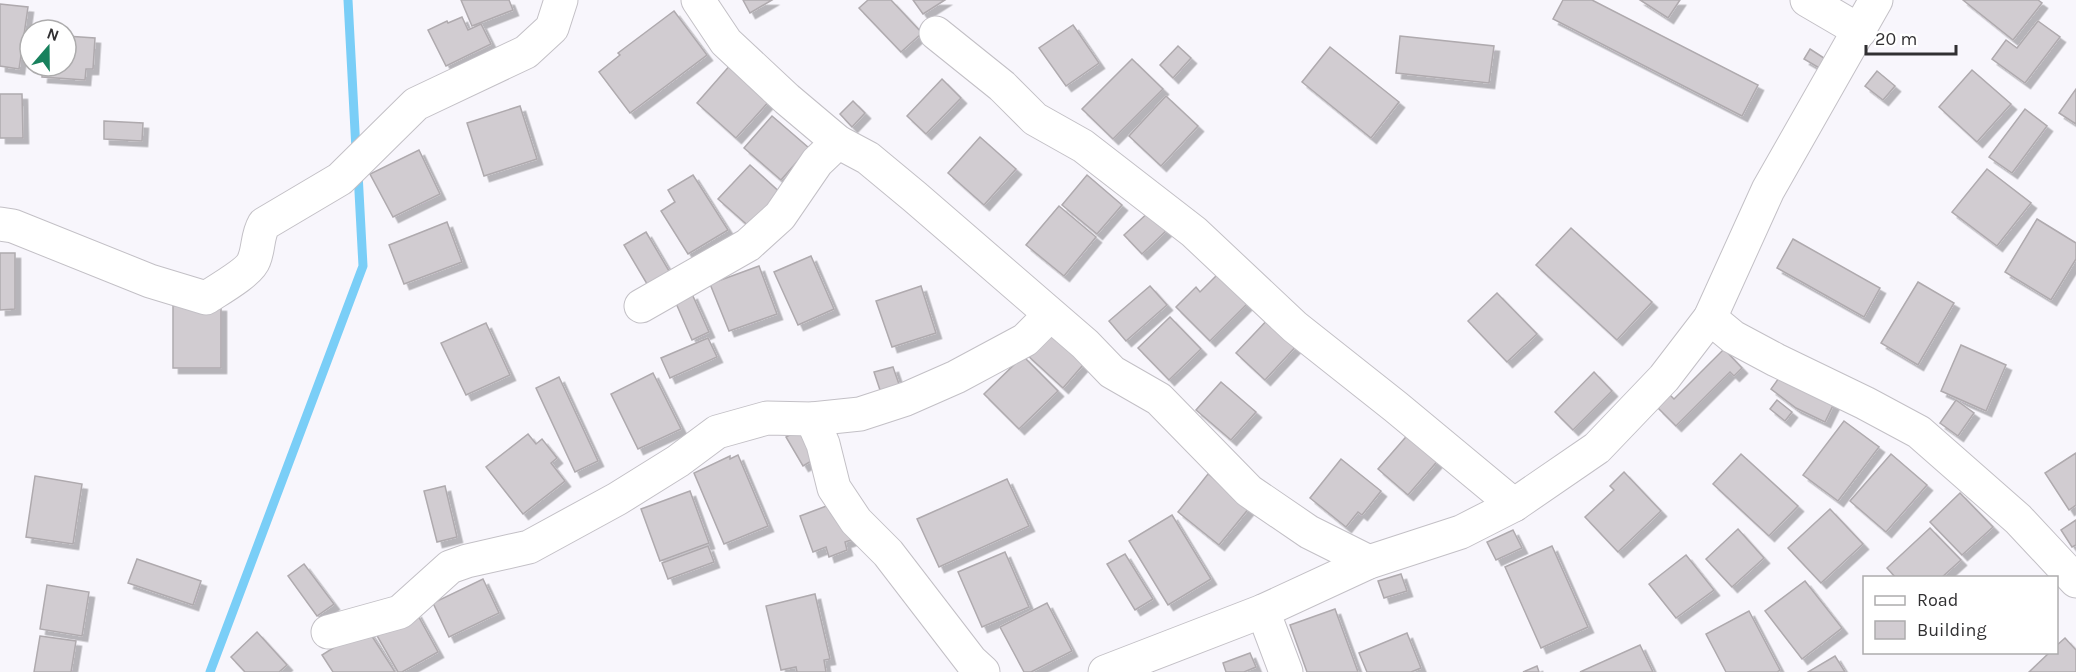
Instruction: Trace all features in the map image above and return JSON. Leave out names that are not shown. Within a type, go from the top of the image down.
[{"type":"street","points":[[0,224],[13,226],[150,281],[206,298],[254,262],[259,234],[264,224],[340,179],[416,104],[526,52],[552,28],[561,0]]},
{"type":"street","points":[[698,0],[726,42],[787,99],[838,142],[867,158],[915,196],[1085,344],[1112,372],[1159,399],[1217,461],[1249,491],[1309,532],[1369,562]]},
{"type":"street","points":[[1807,0],[1860,32]]},
{"type":"street","points":[[1105,672],[1263,611],[1369,562],[1461,532],[1515,506],[1597,448],[1664,378],[1710,318],[1768,190],[1860,32],[1876,0]]},
{"type":"street","points":[[936,33],[1002,86],[1035,119],[1083,146],[1194,232],[1295,327],[1396,406],[1515,506]]},
{"type":"street","points":[[641,306],[748,245],[780,216],[817,162],[838,142]]},
{"type":"street","points":[[328,632],[400,612],[450,567],[529,547],[617,499],[678,461],[717,432],[767,418],[812,419],[860,414],[906,399],[956,377],[1025,340],[1050,315]]},
{"type":"street","points":[[1710,318],[1733,337],[1919,432],[2018,519],[2076,581]]},
{"type":"street","points":[[812,419],[823,444],[834,488],[856,521],[888,553],[972,661],[984,672]]},
{"type":"street","points":[[1263,611],[1286,672]]},
{"type":"building","points":[[461,0],[509,0],[513,10],[472,26]]},
{"type":"building","points":[[743,0],[772,0],[750,13]]},
{"type":"building","points":[[868,0],[891,0],[922,33],[901,52],[859,8]]},
{"type":"building","points":[[913,0],[945,0],[923,14]]},
{"type":"building","points":[[1563,0],[1592,0],[1758,85],[1742,116],[1553,19]]},
{"type":"building","points":[[1640,0],[1680,0],[1668,18]]},
{"type":"building","points":[[1963,0],[2038,0],[2042,3],[2013,40]]},
{"type":"building","points":[[0,4],[28,7],[26,18],[18,18],[18,69],[0,66]]},
{"type":"building","points":[[674,11],[707,55],[630,113],[599,72],[620,55],[618,53]]},
{"type":"building","points":[[462,17],[468,30],[481,24],[491,44],[446,66],[428,30]]},
{"type":"building","points":[[2038,21],[2060,37],[2025,83],[1992,59],[2006,40],[2017,48]]},
{"type":"building","points":[[1073,25],[1099,63],[1066,86],[1039,48]]},
{"type":"building","points":[[1400,36],[1494,46],[1489,83],[1396,73]]},
{"type":"building","points":[[78,37],[95,38],[93,69],[86,69],[85,80],[56,78],[78,78]]},
{"type":"building","points":[[1178,46],[1191,58],[1173,78],[1160,65]]},
{"type":"building","points":[[1330,47],[1399,102],[1371,138],[1302,82]]},
{"type":"building","points":[[1810,49],[1827,60],[1821,69],[1804,59]]},
{"type":"building","points":[[1132,59],[1163,89],[1113,139],[1082,109]]},
{"type":"building","points":[[732,63],[772,98],[736,138],[697,103]]},
{"type":"building","points":[[1972,70],[2011,104],[1977,142],[1939,107]]},
{"type":"building","points":[[1877,71],[1895,86],[1883,100],[1865,86]]},
{"type":"building","points":[[942,79],[961,98],[926,134],[907,116]]},
{"type":"building","points":[[2076,89],[2076,124],[2059,113]]},
{"type":"building","points":[[0,94],[22,94],[23,138],[0,138]]},
{"type":"building","points":[[1166,96],[1198,126],[1161,166],[1129,136]]},
{"type":"building","points":[[853,101],[865,113],[852,127],[840,114]]},
{"type":"building","points":[[520,106],[537,159],[484,176],[467,123]]},
{"type":"building","points":[[2025,109],[2047,126],[2012,173],[1989,157]]},
{"type":"building","points":[[772,116],[809,148],[781,180],[744,148]]},
{"type":"building","points":[[104,121],[143,123],[142,141],[104,139]]},
{"type":"building","points":[[980,137],[1016,169],[984,205],[948,173]]},
{"type":"building","points":[[419,150],[440,194],[393,217],[370,174]]},
{"type":"building","points":[[750,165],[785,197],[753,230],[718,199]]},
{"type":"building","points":[[1987,169],[2031,203],[1997,246],[1952,212]]},
{"type":"building","points":[[693,175],[728,230],[688,254],[661,211],[675,202],[668,190]]},
{"type":"building","points":[[1087,175],[1122,205],[1097,234],[1062,205]]},
{"type":"building","points":[[1059,206],[1096,237],[1064,276],[1026,245]]},
{"type":"building","points":[[1152,209],[1169,228],[1142,254],[1124,235]]},
{"type":"building","points":[[2037,219],[2076,243],[2076,259],[2051,300],[2005,272]]},
{"type":"building","points":[[447,222],[462,262],[404,284],[389,245]]},
{"type":"building","points":[[1571,228],[1652,302],[1617,340],[1536,265]]},
{"type":"building","points":[[646,232],[672,276],[650,289],[624,245]]},
{"type":"building","points":[[1793,239],[1880,288],[1864,317],[1777,268]]},
{"type":"building","points":[[0,253],[15,253],[15,309],[0,310]]},
{"type":"building","points":[[811,256],[834,309],[798,325],[774,272]]},
{"type":"building","points":[[759,266],[777,314],[729,331],[710,284]]},
{"type":"building","points":[[1223,269],[1253,298],[1210,341],[1176,307],[1196,287],[1200,292]]},
{"type":"building","points":[[1918,282],[1954,303],[1918,365],[1881,343]]},
{"type":"building","points":[[921,286],[936,333],[892,347],[876,301]]},
{"type":"building","points":[[1150,286],[1167,305],[1126,341],[1109,321]]},
{"type":"building","points":[[1497,293],[1537,334],[1507,362],[1468,321]]},
{"type":"building","points":[[692,294],[709,332],[692,340],[675,301]]},
{"type":"building","points":[[173,306],[221,306],[221,368],[173,368]]},
{"type":"building","points":[[1271,316],[1299,343],[1265,380],[1236,353]]},
{"type":"building","points":[[1170,317],[1201,349],[1169,380],[1138,348]]},
{"type":"building","points":[[486,323],[510,375],[466,395],[441,343]]},
{"type":"building","points":[[1052,325],[1089,358],[1063,388],[1026,354]]},
{"type":"building","points":[[708,338],[717,357],[670,378],[661,358]]},
{"type":"building","points":[[1961,345],[2006,365],[1986,411],[1941,391]]},
{"type":"building","points":[[1724,349],[1742,368],[1734,376],[1730,372],[1676,426],[1658,408],[1670,395],[1674,399]]},
{"type":"building","points":[[1023,356],[1058,391],[1019,429],[984,394]]},
{"type":"building","points":[[893,367],[901,390],[882,396],[874,372]]},
{"type":"building","points":[[1784,371],[1837,397],[1825,422],[1796,408],[1771,389]]},
{"type":"building","points":[[1594,372],[1612,391],[1573,430],[1555,412]]},
{"type":"building","points":[[653,373],[681,429],[638,449],[611,394]]},
{"type":"building","points":[[559,377],[598,461],[575,472],[536,388]]},
{"type":"building","points":[[1221,382],[1256,412],[1231,440],[1196,410]]},
{"type":"building","points":[[1777,400],[1792,412],[1785,421],[1770,409]]},
{"type":"building","points":[[1956,400],[1974,413],[1958,436],[1940,423]]},
{"type":"building","points":[[1844,421],[1879,447],[1838,501],[1803,475]]},
{"type":"building","points":[[806,426],[823,454],[803,466],[786,437]]},
{"type":"building","points":[[1411,431],[1441,457],[1408,495],[1378,469]]},
{"type":"building","points":[[528,434],[536,444],[542,439],[557,458],[551,463],[565,481],[523,514],[486,467]]},
{"type":"building","points":[[2076,453],[2076,505],[2069,510],[2045,473]]},
{"type":"building","points":[[1741,454],[1798,506],[1769,536],[1713,484]]},
{"type":"building","points":[[1891,454],[1927,485],[1886,532],[1850,501]]},
{"type":"building","points":[[738,455],[768,526],[724,544],[694,473],[730,456],[730,459]]},
{"type":"building","points":[[1341,459],[1381,491],[1362,515],[1358,512],[1346,527],[1310,498]]},
{"type":"building","points":[[1624,472],[1661,511],[1618,552],[1585,517],[1614,490],[1610,486]]},
{"type":"building","points":[[1208,474],[1250,507],[1219,545],[1178,512]]},
{"type":"building","points":[[35,476],[82,484],[73,544],[26,537]]},
{"type":"building","points":[[1007,479],[1029,526],[939,567],[917,519]]},
{"type":"building","points":[[445,486],[457,537],[437,542],[424,491]]},
{"type":"building","points":[[690,491],[709,543],[660,561],[641,509]]},
{"type":"building","points":[[1960,493],[1993,527],[1962,555],[1930,522]]},
{"type":"building","points":[[837,502],[851,540],[845,542],[847,550],[829,557],[826,547],[813,552],[800,516]]},
{"type":"building","points":[[1830,509],[1863,544],[1821,583],[1788,548]]},
{"type":"building","points":[[1172,515],[1211,579],[1168,605],[1129,541]]},
{"type":"building","points":[[2076,520],[2076,545],[2072,547],[2061,530]]},
{"type":"building","points":[[1930,528],[1961,560],[1943,576],[1894,576],[1887,568]]},
{"type":"building","points":[[1738,529],[1764,558],[1732,587],[1706,559]]},
{"type":"building","points":[[1513,530],[1522,548],[1496,560],[1487,542]]},
{"type":"building","points":[[708,546],[714,562],[668,579],[662,563]]},
{"type":"building","points":[[1552,546],[1588,627],[1541,648],[1505,567]]},
{"type":"building","points":[[1005,552],[1029,607],[982,627],[958,572]]},
{"type":"building","points":[[1125,554],[1153,599],[1135,610],[1107,564]]},
{"type":"building","points":[[1686,555],[1714,590],[1676,618],[1649,584]]},
{"type":"building","points":[[137,559],[201,581],[193,605],[128,583]]},
{"type":"building","points":[[304,564],[334,604],[317,616],[288,576]]},
{"type":"building","points":[[1401,574],[1407,591],[1384,598],[1378,581]]},
{"type":"building","points":[[483,579],[499,613],[449,637],[433,603]]},
{"type":"building","points":[[1805,581],[1842,628],[1802,659],[1765,611]]},
{"type":"building","points":[[47,585],[89,592],[82,636],[40,629]]},
{"type":"building","points":[[815,594],[830,659],[824,660],[826,672],[797,672],[796,667],[781,670],[766,606]]},
{"type":"building","points":[[1047,603],[1072,651],[1031,672],[1024,672],[1000,627]]},
{"type":"building","points":[[1335,609],[1358,672],[1307,672],[1290,625]]},
{"type":"building","points":[[1749,611],[1780,670],[1777,672],[1726,672],[1706,634]]},
{"type":"building","points":[[416,612],[438,652],[398,672],[376,634]]},
{"type":"building","points":[[366,627],[395,672],[333,672],[322,655]]},
{"type":"building","points":[[257,632],[287,665],[279,672],[245,672],[231,657]]},
{"type":"building","points":[[1407,633],[1421,668],[1411,672],[1367,672],[1359,653]]},
{"type":"building","points":[[40,636],[76,641],[71,672],[34,672]]},
{"type":"building","points":[[2065,638],[2076,650],[2076,672],[2029,672],[2048,654],[2058,654],[2058,644]]},
{"type":"building","points":[[1640,645],[1653,672],[1580,672]]},
{"type":"building","points":[[1250,653],[1256,667],[1244,672],[1226,672],[1223,663]]},
{"type":"building","points":[[1835,656],[1845,672],[1808,672]]},
{"type":"building","points":[[1537,666],[1539,672],[1523,672]]},
{"type":"waterway","points":[[348,0],[356,150]]},
{"type":"waterway","points":[[210,672],[363,266],[358,173]]}]
